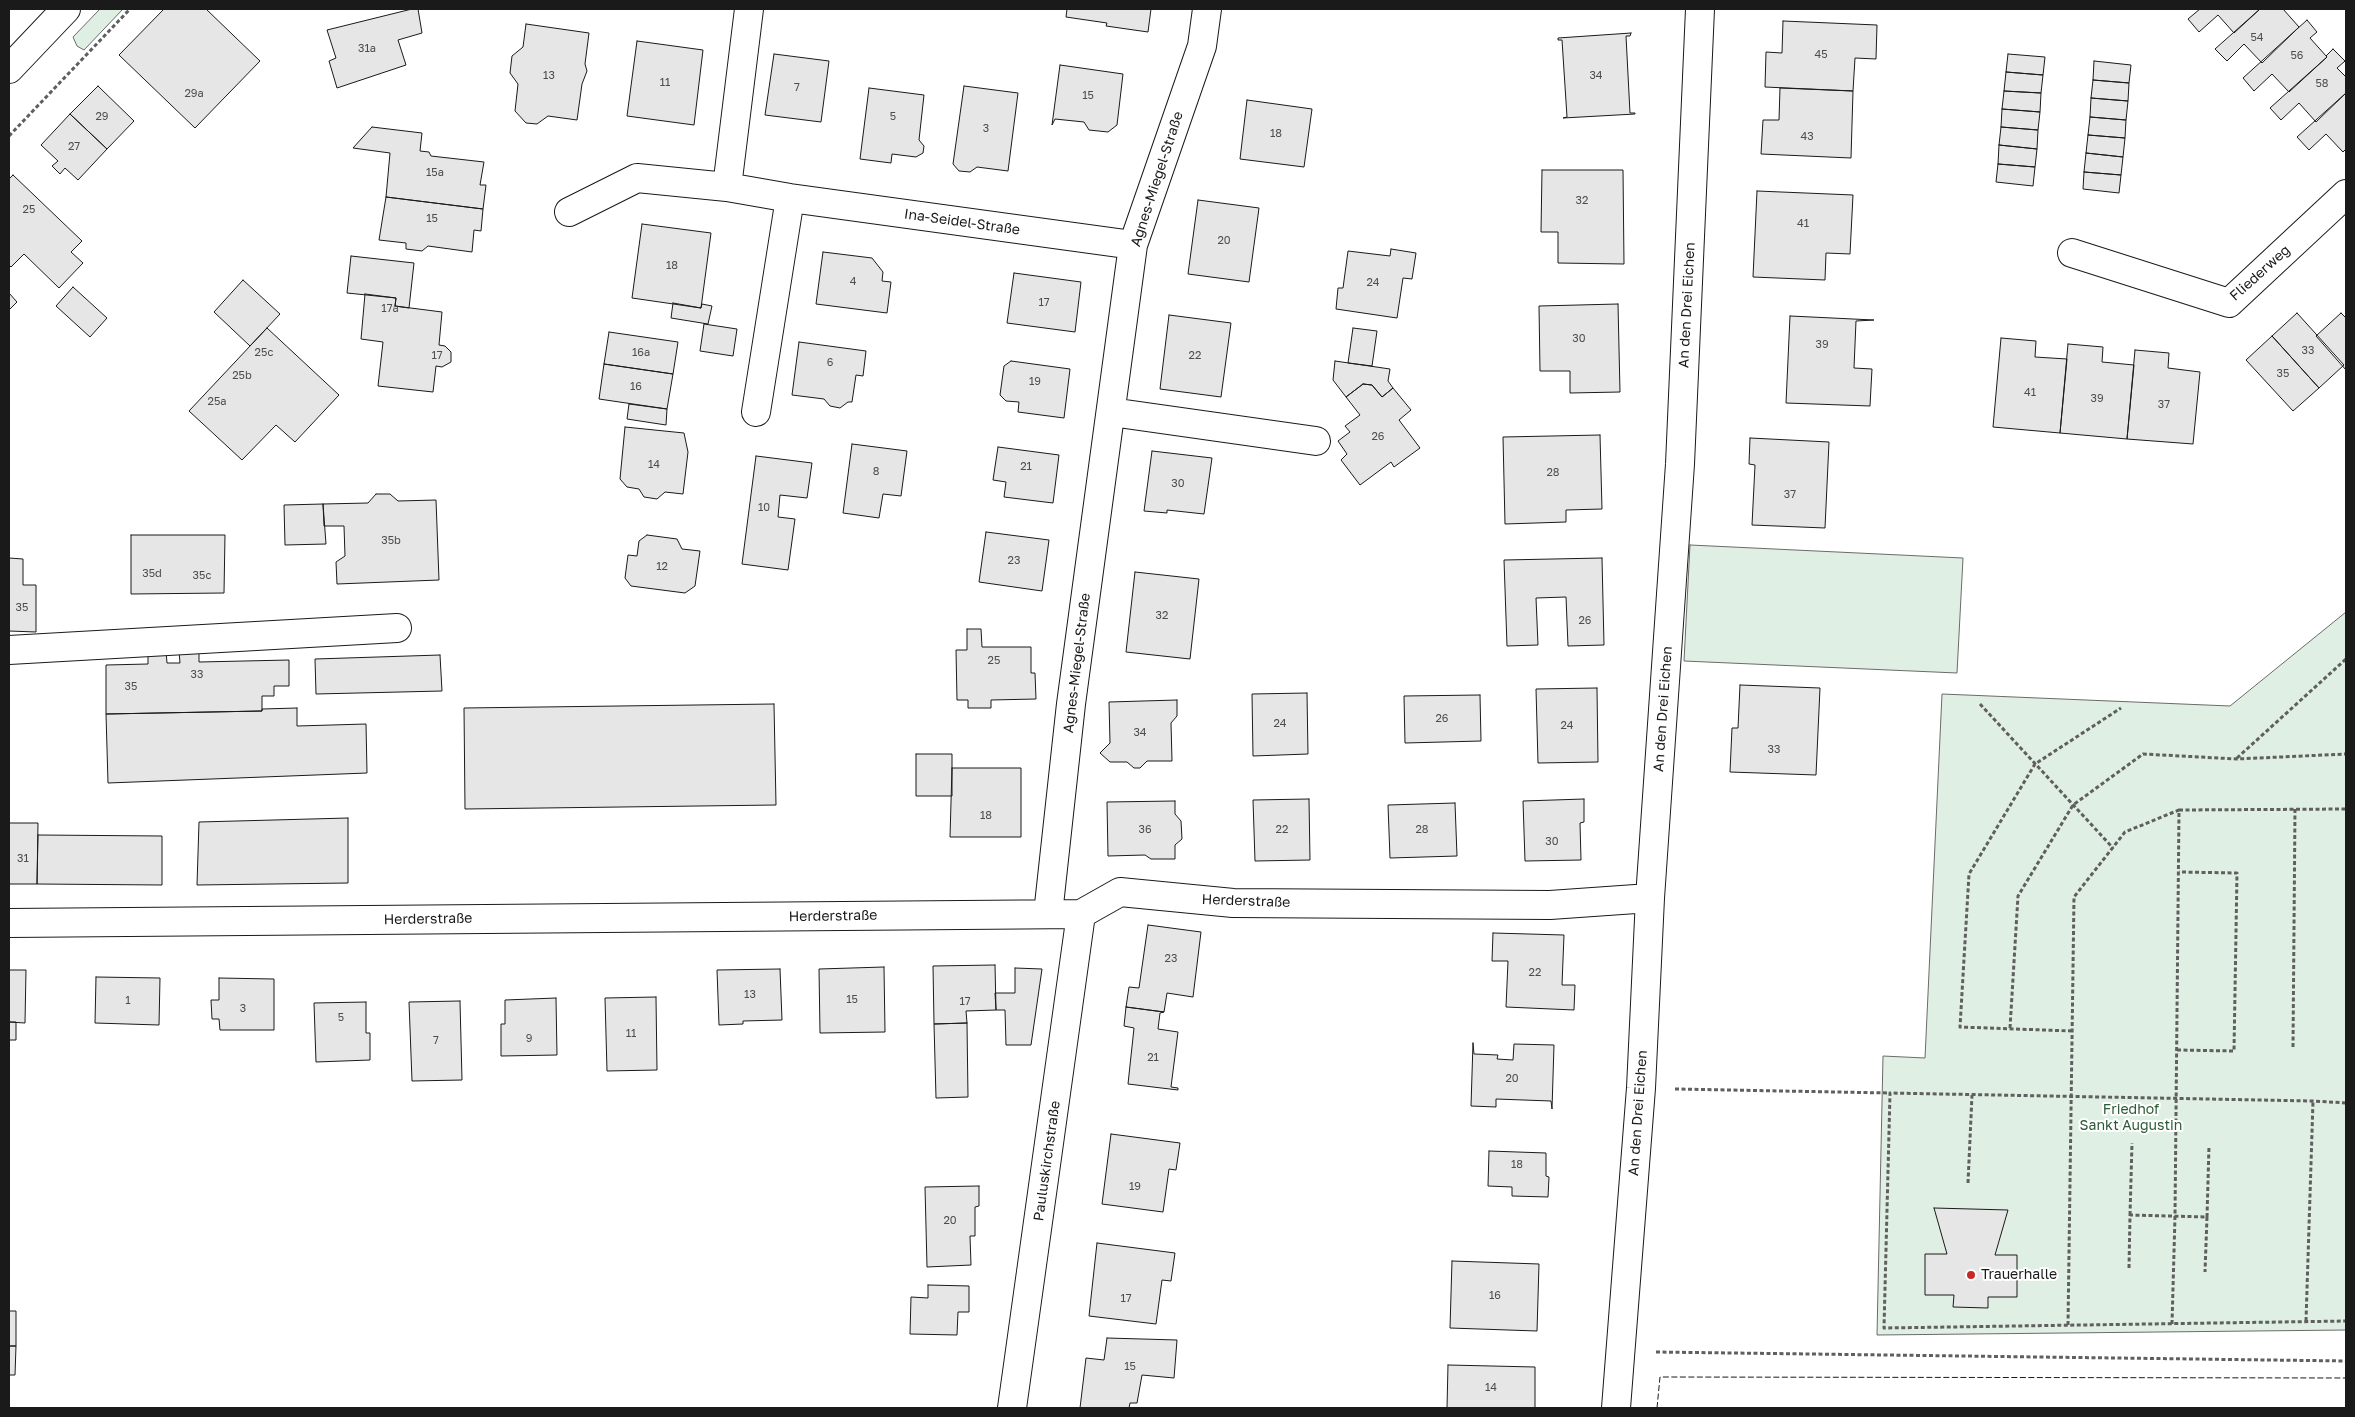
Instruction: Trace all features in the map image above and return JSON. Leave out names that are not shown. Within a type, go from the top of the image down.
[{"type":"street","points":[[9,69],[66,9]]},
{"type":"street","points":[[727,186],[749,9]]},
{"type":"street","name":"Agnes-Miegel-Straße","points":[[1048,914],[1071,704],[1133,245],[1202,46],[1207,9]]},
{"type":"street","name":"An den Drei Eichen","points":[[1616,1408],[1641,1088],[1650,898],[1680,464],[1700,9]]},
{"type":"street","name":"Ina-Seidel-Straße","points":[[569,212],[638,178],[727,186],[790,198],[1133,245]]},
{"type":"street","name":"Fliederweg","points":[[2072,253],[2229,303],[2346,194]]},
{"type":"street","points":[[756,412],[790,198]]},
{"type":"street","points":[[1111,412],[1316,441]]},
{"type":"street","points":[[9,650],[397,628]]},
{"type":"street","name":"Herderstraße","points":[[9,923],[1081,914],[1120,892],[1243,903],[1550,905],[1650,898]]},
{"type":"street","name":"Pauluskirchstraße","points":[[1012,1408],[1081,914]]},
{"type":"path","points":[[9,136],[130,9]]},
{"type":"path","points":[[2236,759],[2346,659]]},
{"type":"path","points":[[1980,704],[2113,848]]},
{"type":"path","points":[[2072,1031],[1960,1027],[1969,874],[2035,764],[2121,708]]},
{"type":"path","points":[[2010,1028],[2018,896],[2073,805],[2143,754],[2236,759],[2346,754]]},
{"type":"path","points":[[2292,1047],[2296,809]]},
{"type":"path","points":[[2068,1325],[2074,898],[2125,832],[2179,810],[2346,809]]},
{"type":"path","points":[[2172,1324],[2175,1216],[2179,810]]},
{"type":"path","points":[[2177,1050],[2234,1051],[2237,873],[2179,872]]},
{"type":"path","points":[[1641,1088],[2346,1103]]},
{"type":"path","points":[[1890,1093],[1884,1328],[2346,1321]]},
{"type":"path","points":[[1968,1184],[1972,1095]]},
{"type":"path","points":[[2306,1321],[2313,1101]]},
{"type":"path","points":[[2129,1268],[2132,1143]]},
{"type":"path","points":[[2206,1272],[2209,1146]]},
{"type":"path","points":[[2130,1215],[2207,1217]]},
{"type":"path","points":[[1620,1351],[2346,1361]]},
{"type":"green space","points":[[100,9],[123,9],[84,50],[77,46],[73,37]]},
{"type":"green space","points":[[1690,545],[1963,558],[1957,673],[1684,661]]},
{"type":"green space","name":"Friedhof Sankt Augustin","points":[[2346,612],[2346,1330],[1877,1335],[1883,1056],[1925,1058],[1942,694],[2230,706]]},
{"type":"building","points":[[164,9],[206,9],[260,61],[195,128],[119,55]]},
{"type":"building","points":[[418,9],[422,33],[398,40],[406,65],[337,88],[329,61],[336,58],[327,30]]},
{"type":"building","points":[[1067,9],[1151,9],[1148,32],[1106,26],[1107,23],[1066,17]]},
{"type":"building","points":[[2200,9],[2260,9],[2234,33],[2218,15],[2199,32],[2188,19]]},
{"type":"building","points":[[2260,9],[2283,9],[2299,27],[2262,63],[2244,44],[2227,61],[2215,49]]},
{"type":"building","points":[[2307,20],[2317,32],[2310,38],[2327,57],[2289,92],[2272,74],[2254,91],[2243,78]]},
{"type":"building","points":[[1783,21],[1877,25],[1876,59],[1855,58],[1853,91],[1765,87],[1766,52],[1782,53]]},
{"type":"building","points":[[526,24],[589,33],[585,64],[587,71],[582,84],[577,120],[548,116],[537,124],[526,123],[515,111],[518,84],[510,73],[512,56],[523,47]]},
{"type":"building","points":[[1631,33],[1630,36],[1626,36],[1630,113],[1635,114],[1563,118],[1567,117],[1562,40],[1558,40],[1558,38]]},
{"type":"building","points":[[637,41],[703,50],[694,125],[627,116]]},
{"type":"building","points":[[2333,49],[2345,61],[2337,68],[2346,77],[2346,93],[2316,122],[2299,103],[2281,120],[2270,108],[2327,57]]},
{"type":"building","points":[[774,54],[829,61],[821,122],[765,115]]},
{"type":"building","points":[[2008,54],[2045,57],[2043,75],[2006,72]]},
{"type":"building","points":[[2094,61],[2131,65],[2129,83],[2093,80]]},
{"type":"building","points":[[1060,65],[1123,74],[1117,125],[1108,132],[1089,130],[1084,122],[1055,119],[1052,125]]},
{"type":"building","points":[[2006,72],[2043,75],[2041,93],[2004,91]]},
{"type":"building","points":[[2093,80],[2129,83],[2128,101],[2091,98]]},
{"type":"building","points":[[98,86],[134,121],[107,149],[70,114]]},
{"type":"building","points":[[964,86],[1018,93],[1008,171],[977,167],[970,172],[959,171],[953,164]]},
{"type":"building","points":[[869,88],[924,95],[919,140],[924,146],[923,153],[916,157],[892,154],[891,163],[860,159]]},
{"type":"building","points":[[1780,88],[1853,91],[1851,158],[1761,154],[1763,120],[1779,120]]},
{"type":"building","points":[[2004,91],[2041,93],[2040,112],[2002,109]]},
{"type":"building","points":[[2346,93],[2346,149],[2343,152],[2326,134],[2309,150],[2297,137]]},
{"type":"building","points":[[2091,98],[2128,101],[2126,120],[2090,117]]},
{"type":"building","points":[[1247,100],[1312,109],[1304,167],[1240,159]]},
{"type":"building","points":[[2002,109],[2040,112],[2038,130],[2001,127]]},
{"type":"building","points":[[70,114],[107,149],[78,180],[65,168],[60,174],[52,166],[58,161],[41,145]]},
{"type":"building","points":[[2090,117],[2126,120],[2125,138],[2088,135]]},
{"type":"building","points":[[372,127],[422,133],[420,151],[429,152],[431,156],[484,162],[480,185],[486,185],[483,209],[386,197],[390,153],[353,148]]},
{"type":"building","points":[[2001,127],[2038,130],[2037,149],[1999,145]]},
{"type":"building","points":[[2088,135],[2125,138],[2123,157],[2086,153]]},
{"type":"building","points":[[1999,145],[2037,149],[2035,167],[1998,164]]},
{"type":"building","points":[[2086,153],[2123,157],[2121,175],[2084,172]]},
{"type":"building","points":[[1998,164],[2035,167],[2033,186],[1996,182]]},
{"type":"building","points":[[1542,170],[1623,170],[1624,264],[1558,263],[1558,232],[1541,232]]},
{"type":"building","points":[[2084,172],[2121,175],[2119,193],[2083,189]]},
{"type":"building","points":[[13,175],[82,241],[71,252],[83,263],[59,288],[24,254],[11,267],[9,265],[9,179]]},
{"type":"building","points":[[1757,191],[1853,195],[1850,254],[1826,253],[1825,280],[1753,277]]},
{"type":"building","points":[[386,197],[483,209],[481,231],[474,230],[472,252],[428,246],[422,251],[406,249],[406,243],[379,240]]},
{"type":"building","points":[[1198,200],[1259,208],[1249,282],[1188,274]]},
{"type":"building","points":[[642,224],[711,233],[701,308],[632,298]]},
{"type":"building","points":[[1391,249],[1416,253],[1412,279],[1403,278],[1397,318],[1336,309],[1338,288],[1343,288],[1348,251],[1390,256]]},
{"type":"building","points":[[823,252],[872,258],[883,272],[882,281],[891,282],[887,313],[816,304]]},
{"type":"building","points":[[351,256],[414,263],[409,308],[395,306],[396,298],[347,293]]},
{"type":"building","points":[[1014,273],[1081,282],[1075,332],[1007,323]]},
{"type":"building","points":[[243,280],[280,314],[250,346],[214,312]]},
{"type":"building","points":[[73,287],[107,318],[90,337],[56,306]]},
{"type":"building","points":[[9,293],[17,302],[9,310]]},
{"type":"building","points":[[365,294],[396,298],[395,306],[442,312],[439,345],[445,346],[451,352],[451,362],[442,367],[436,366],[433,392],[378,386],[383,342],[361,339]]},
{"type":"building","points":[[673,303],[701,308],[702,304],[712,306],[708,324],[671,318]]},
{"type":"building","points":[[1618,304],[1620,392],[1570,393],[1570,371],[1540,371],[1539,306]]},
{"type":"building","points":[[2297,313],[2344,365],[2319,388],[2272,336]]},
{"type":"building","points":[[2341,313],[2346,318],[2346,370],[2316,336]]},
{"type":"building","points":[[1169,315],[1231,323],[1221,397],[1160,389]]},
{"type":"building","points":[[1790,316],[1874,320],[1856,321],[1854,368],[1872,369],[1870,406],[1786,403]]},
{"type":"building","points":[[704,324],[737,329],[733,356],[700,351]]},
{"type":"building","points":[[267,328],[339,395],[295,442],[276,425],[242,460],[189,411]]},
{"type":"building","points":[[1353,328],[1377,331],[1372,366],[1348,363]]},
{"type":"building","points":[[609,332],[678,342],[673,374],[604,364]]},
{"type":"building","points":[[2272,336],[2319,388],[2293,411],[2246,360]]},
{"type":"building","points":[[2001,338],[2036,341],[2035,357],[2067,359],[2060,433],[1993,427]]},
{"type":"building","points":[[799,342],[866,351],[863,376],[856,375],[852,402],[848,402],[840,408],[830,406],[824,399],[792,395]]},
{"type":"building","points":[[2068,344],[2103,347],[2102,362],[2134,365],[2127,439],[2060,433]]},
{"type":"building","points":[[2135,350],[2169,353],[2168,368],[2200,372],[2193,444],[2127,439]]},
{"type":"building","points":[[1011,361],[1070,369],[1064,418],[1018,412],[1019,402],[1006,401],[1000,395],[1004,366]]},
{"type":"building","points":[[1335,361],[1390,369],[1388,381],[1393,388],[1382,397],[1372,385],[1363,384],[1346,397],[1333,380]]},
{"type":"building","points":[[604,364],[673,374],[667,409],[599,399]]},
{"type":"building","points":[[1363,384],[1372,385],[1382,397],[1393,388],[1411,410],[1399,420],[1420,448],[1394,467],[1391,462],[1360,485],[1341,460],[1347,454],[1338,441],[1350,432],[1345,426],[1360,415],[1346,397]]},
{"type":"building","points":[[629,404],[667,409],[666,425],[627,419]]},
{"type":"building","points":[[625,427],[684,433],[688,452],[683,494],[665,492],[657,499],[644,497],[639,489],[627,487],[620,479]]},
{"type":"building","points":[[1600,435],[1602,509],[1566,510],[1566,522],[1505,524],[1503,437]]},
{"type":"building","points":[[1750,438],[1829,442],[1825,528],[1752,525],[1755,465],[1749,464]]},
{"type":"building","points":[[852,444],[907,451],[901,496],[883,494],[879,518],[843,513]]},
{"type":"building","points":[[998,447],[1059,455],[1053,503],[1004,497],[1006,482],[993,480]]},
{"type":"building","points":[[1152,451],[1212,458],[1204,514],[1167,510],[1167,513],[1144,511]]},
{"type":"building","points":[[756,456],[812,463],[807,498],[780,495],[778,517],[795,519],[788,570],[742,564]]},
{"type":"building","points":[[376,494],[390,494],[398,501],[436,500],[439,580],[337,584],[336,562],[345,556],[344,526],[324,526],[323,504],[368,503]]},
{"type":"building","points":[[323,504],[326,544],[285,545],[284,505]]},
{"type":"building","points":[[986,532],[1049,540],[1042,591],[979,582]]},
{"type":"building","points":[[131,535],[225,535],[224,593],[131,594]]},
{"type":"building","points":[[647,535],[677,539],[682,549],[700,551],[695,586],[685,593],[631,586],[625,578],[628,555],[637,556],[639,541]]},
{"type":"building","points":[[9,558],[23,559],[23,585],[36,585],[36,632],[9,631]]},
{"type":"building","points":[[1602,558],[1604,645],[1568,646],[1566,597],[1536,598],[1538,645],[1507,646],[1504,560]]},
{"type":"building","points":[[1135,572],[1199,579],[1190,659],[1126,652]]},
{"type":"building","points":[[967,629],[981,629],[982,647],[1031,647],[1031,673],[1035,673],[1036,699],[991,700],[991,708],[968,708],[968,700],[957,700],[956,650],[967,650]]},
{"type":"building","points":[[166,651],[167,663],[180,663],[179,651],[199,651],[199,662],[289,660],[289,686],[274,686],[274,696],[262,696],[262,711],[106,714],[106,665],[148,664],[148,652]]},
{"type":"building","points":[[440,655],[442,691],[316,694],[315,659]]},
{"type":"building","points":[[1740,685],[1820,688],[1816,775],[1730,772],[1732,728],[1738,728]]},
{"type":"building","points":[[1597,688],[1598,762],[1538,763],[1536,689]]},
{"type":"building","points":[[1307,693],[1308,754],[1253,756],[1252,694]]},
{"type":"building","points":[[1480,695],[1481,741],[1405,743],[1404,696]]},
{"type":"building","points":[[1177,700],[1177,716],[1171,723],[1172,761],[1147,761],[1140,768],[1134,768],[1127,762],[1110,762],[1100,753],[1110,743],[1109,702]]},
{"type":"building","points":[[774,704],[776,805],[465,809],[464,708]]},
{"type":"building","points":[[297,708],[297,726],[366,724],[367,773],[108,783],[106,714],[262,711],[262,709]]},
{"type":"building","points":[[916,754],[952,754],[952,796],[916,796]]},
{"type":"building","points":[[952,768],[1021,768],[1021,837],[950,837]]},
{"type":"building","points":[[1309,799],[1310,860],[1255,861],[1253,800]]},
{"type":"building","points":[[1584,799],[1584,822],[1580,823],[1581,860],[1525,861],[1523,801]]},
{"type":"building","points":[[1175,801],[1175,814],[1181,821],[1182,839],[1175,845],[1175,859],[1151,859],[1145,855],[1108,856],[1107,802]]},
{"type":"building","points":[[1455,803],[1457,856],[1390,858],[1388,805]]},
{"type":"building","points":[[348,818],[348,883],[197,885],[199,822]]},
{"type":"building","points":[[9,823],[38,823],[37,884],[9,884]]},
{"type":"building","points":[[38,835],[162,836],[162,885],[37,884]]},
{"type":"building","points":[[1148,925],[1201,932],[1193,997],[1167,993],[1164,1012],[1126,1007],[1129,987],[1139,988]]},
{"type":"building","points":[[1493,933],[1564,935],[1562,985],[1575,985],[1574,1010],[1506,1007],[1508,961],[1492,961]]},
{"type":"building","points":[[995,965],[996,1010],[966,1011],[967,1023],[934,1024],[933,966]]},
{"type":"building","points":[[884,967],[885,1032],[820,1033],[819,969]]},
{"type":"building","points":[[1015,968],[1042,969],[1031,1045],[1006,1045],[1005,1010],[996,1010],[995,993],[1015,993]]},
{"type":"building","points":[[780,969],[782,1020],[743,1021],[743,1024],[719,1025],[717,970]]},
{"type":"building","points":[[9,970],[26,970],[25,1023],[9,1022]]},
{"type":"building","points":[[96,977],[160,978],[159,1025],[95,1023]]},
{"type":"building","points":[[219,978],[274,979],[274,1030],[220,1030],[219,1019],[212,1019],[211,1000],[219,1000]]},
{"type":"building","points":[[656,997],[657,1070],[607,1071],[605,998]]},
{"type":"building","points":[[556,998],[557,1055],[501,1056],[501,1024],[505,1024],[505,1000]]},
{"type":"building","points":[[460,1001],[462,1080],[412,1081],[409,1002]]},
{"type":"building","points":[[366,1002],[366,1033],[370,1033],[370,1060],[316,1062],[314,1003]]},
{"type":"building","points":[[1126,1007],[1164,1012],[1160,1013],[1158,1029],[1178,1032],[1171,1087],[1178,1088],[1178,1090],[1128,1084],[1134,1028],[1124,1026]]},
{"type":"building","points":[[9,1022],[16,1022],[16,1040],[9,1040]]},
{"type":"building","points":[[967,1023],[968,1097],[936,1098],[934,1024]]},
{"type":"building","points":[[1473,1043],[1474,1054],[1498,1055],[1497,1059],[1513,1060],[1514,1044],[1554,1045],[1552,1109],[1551,1101],[1496,1099],[1496,1107],[1471,1106]]},
{"type":"building","points":[[1111,1134],[1180,1143],[1176,1170],[1169,1169],[1163,1212],[1102,1204]]},
{"type":"building","points":[[1489,1151],[1546,1153],[1546,1176],[1549,1177],[1548,1197],[1512,1196],[1512,1187],[1488,1186]]},
{"type":"building","points":[[979,1186],[979,1206],[975,1207],[975,1236],[970,1236],[971,1265],[927,1267],[925,1187]]},
{"type":"building","name":"Trauerhalle","points":[[1934,1208],[2008,1210],[1995,1255],[2017,1255],[2017,1297],[1988,1297],[1988,1308],[1953,1307],[1954,1295],[1925,1295],[1925,1254],[1947,1254]]},
{"type":"building","points":[[1097,1243],[1175,1253],[1171,1281],[1162,1280],[1156,1324],[1089,1316]]},
{"type":"building","points":[[1452,1261],[1539,1264],[1537,1331],[1450,1328]]},
{"type":"building","points":[[928,1285],[969,1286],[969,1312],[958,1312],[957,1335],[910,1334],[911,1297],[928,1298]]},
{"type":"building","points":[[9,1311],[16,1311],[16,1346],[9,1346]]},
{"type":"building","points":[[1107,1338],[1177,1340],[1174,1378],[1142,1375],[1137,1403],[1130,1403],[1129,1408],[1080,1408],[1086,1358],[1104,1360]]},
{"type":"building","points":[[9,1346],[16,1346],[15,1375],[9,1375]]},
{"type":"building","points":[[1448,1365],[1535,1367],[1535,1408],[1447,1408]]},
{"type":"fence","points":[[1657,1408],[1660,1377],[2346,1378]]},
{"type":"place","name":"Trauerhalle","points":[[1971,1275]]}]
